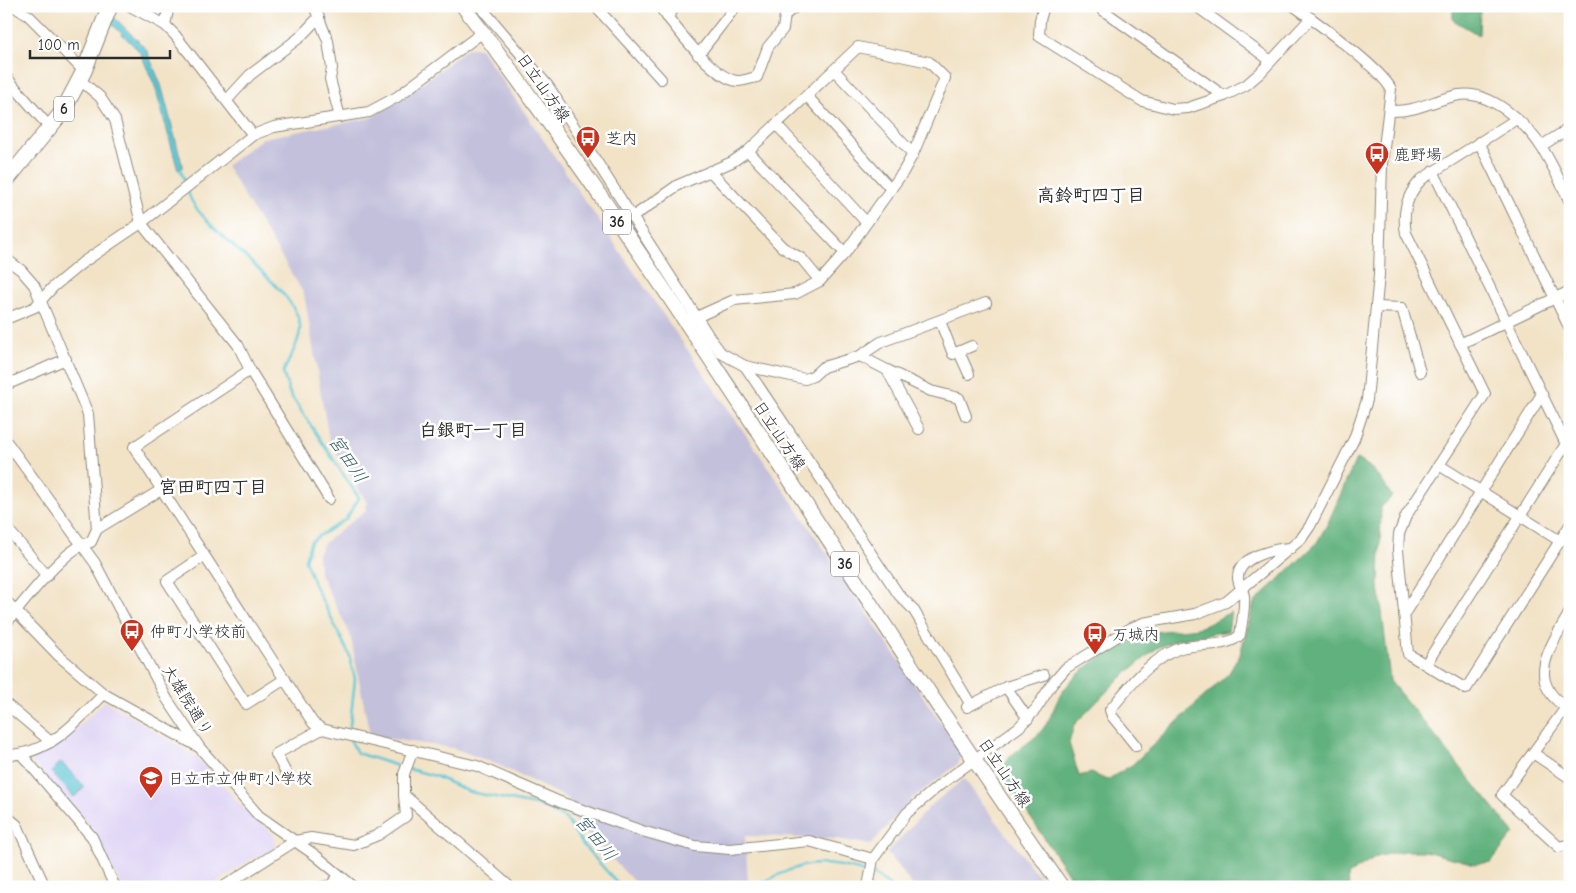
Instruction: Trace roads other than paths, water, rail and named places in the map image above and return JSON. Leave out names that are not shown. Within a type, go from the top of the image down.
[{"type":"highway","name":"6","points":[[6,181],[63,111],[82,76],[110,6]]},
{"type":"main road","name":"日立山方線","points":[[463,6],[690,320],[975,760],[1062,887]]},
{"type":"street","points":[[12,6],[29,16],[82,76],[115,120],[140,223],[238,345],[250,370],[329,499]]},
{"type":"street","points":[[130,6],[165,25],[175,35],[253,135]]},
{"type":"street","points":[[165,25],[169,6]]},
{"type":"street","points":[[314,6],[328,41],[332,68],[330,78],[340,117]]},
{"type":"street","points":[[480,6],[487,11],[536,69],[634,216],[690,320],[721,353],[744,366],[805,379],[813,376],[824,367],[860,356],[881,342],[986,303]]},
{"type":"street","points":[[596,6],[661,79]]},
{"type":"street","points":[[659,6],[698,55],[730,79],[739,81],[757,77],[768,46],[783,29],[785,15],[796,6]]},
{"type":"street","points":[[667,17],[676,6]]},
{"type":"street","points":[[698,55],[736,6]]},
{"type":"street","points":[[1044,6],[1040,20],[1039,36],[1142,101],[1173,109],[1188,108],[1224,96],[1246,85],[1271,62],[1310,18]]},
{"type":"street","points":[[1097,6],[1224,96]]},
{"type":"street","points":[[1196,6],[1271,62]]},
{"type":"street","points":[[867,883],[871,862],[907,813],[930,792],[1006,739],[1028,719],[1066,668],[1120,633],[1143,623],[1195,614],[1212,608],[1242,589],[1302,539],[1360,424],[1371,377],[1382,164],[1391,89],[1387,82],[1294,6]]},
{"type":"street","points":[[227,100],[250,75],[299,38],[319,17]]},
{"type":"street","points":[[6,319],[35,306],[40,299],[82,263],[140,223],[253,135],[274,127],[369,112],[396,97],[483,32]]},
{"type":"street","points":[[634,216],[678,185],[732,162],[748,151],[858,47],[929,62],[945,78],[913,154],[891,189],[845,253],[820,281],[795,294],[734,300],[690,320]]},
{"type":"street","points":[[834,70],[913,154]]},
{"type":"street","points":[[6,77],[50,128]]},
{"type":"street","points":[[1388,111],[1409,110],[1449,98],[1471,95],[1494,102],[1541,146],[1570,202]]},
{"type":"street","points":[[807,96],[891,189]]},
{"type":"street","points":[[549,125],[566,114]]},
{"type":"street","points":[[1515,120],[1433,171],[1413,188],[1404,210],[1404,222],[1409,241],[1484,394],[1406,516],[1399,534],[1398,550],[1408,654],[1466,689],[1570,525]]},
{"type":"street","points":[[776,124],[866,222]]},
{"type":"street","points":[[1541,146],[1570,128]]},
{"type":"street","points":[[1478,142],[1570,329]]},
{"type":"street","points":[[748,151],[845,253]]},
{"type":"street","points":[[710,171],[782,247],[802,259],[820,281]]},
{"type":"street","points":[[1426,664],[1520,516],[1568,445],[1433,171]]},
{"type":"street","points":[[6,259],[21,270],[34,285],[88,414],[97,528],[91,542],[81,543],[47,576],[6,623]]},
{"type":"street","points":[[1460,344],[1570,291]]},
{"type":"street","points":[[1376,307],[1402,308],[1420,372]]},
{"type":"street","points":[[940,320],[953,354],[972,346]]},
{"type":"street","points":[[958,352],[969,374]]},
{"type":"street","points":[[860,356],[931,391],[959,398],[966,416]]},
{"type":"street","points":[[6,384],[66,359]]},
{"type":"street","points":[[744,366],[899,595],[913,609],[969,706],[1006,687],[1044,675]]},
{"type":"street","points":[[250,370],[134,447],[308,716],[322,729],[477,766],[560,802],[642,831],[695,846],[730,849],[809,841],[871,862]]},
{"type":"street","points":[[887,370],[919,429]]},
{"type":"street","points":[[1404,614],[1542,394]]},
{"type":"street","name":"大雄院通り","points":[[6,441],[94,563],[168,699],[200,748],[259,816],[295,841],[354,887]]},
{"type":"street","points":[[1439,465],[1560,541]]},
{"type":"street","points":[[97,528],[161,490]]},
{"type":"street","points":[[6,527],[47,576]]},
{"type":"street","points":[[1136,746],[1112,716],[1110,710],[1134,680],[1163,656],[1193,645],[1226,642],[1237,638],[1241,629],[1244,599],[1238,579],[1239,572],[1246,564],[1261,554],[1291,548]]},
{"type":"street","points":[[204,556],[166,581],[246,704],[285,679]]},
{"type":"street","points":[[6,601],[59,656],[104,694],[200,748]]},
{"type":"street","points":[[1570,612],[1548,652],[1543,672],[1549,693],[1568,706],[1502,795],[1559,847],[1570,844]]},
{"type":"street","points":[[1006,687],[1028,719]]},
{"type":"street","points":[[6,755],[22,755],[65,733],[104,694]]},
{"type":"street","points":[[6,704],[50,742]]},
{"type":"street","points":[[286,773],[276,754],[322,729]]},
{"type":"street","points":[[223,887],[295,841],[311,838],[354,844],[378,835],[406,816],[404,774],[414,750]]},
{"type":"street","points":[[1533,753],[1570,778]]},
{"type":"street","points":[[22,755],[92,837],[115,887]]},
{"type":"street","points":[[404,795],[510,887]]},
{"type":"street","points":[[6,816],[17,824],[45,887]]},
{"type":"street","points":[[322,887],[331,884],[339,876]]},
{"type":"water","points":[[94,6],[103,6],[146,49],[161,85],[183,168],[178,170],[155,86],[140,52]]},
{"type":"water","points":[[61,762],[85,787],[74,797],[51,772]]},
{"type":"waterway","name":"宮田川","points":[[180,168],[186,184]]},
{"type":"waterway","name":"宮田川","points":[[187,189],[192,201],[204,217],[273,283],[288,299],[297,315],[300,330],[299,336],[296,347],[283,373],[290,394],[359,498],[346,519],[311,541],[305,560],[314,584],[349,654],[355,679],[349,734]]},
{"type":"waterway","name":"宮田川","points":[[350,739],[357,753],[404,768]]},
{"type":"waterway","name":"宮田川","points":[[409,769],[435,776],[470,792],[540,806],[566,819],[584,846],[621,887]]},
{"type":"waterway","name":"宮田川","points":[[756,887],[785,872],[810,865],[837,865],[869,873]]},
{"type":"waterway","name":"宮田川","points":[[874,874],[891,887]]},
{"type":"place","name":"芝内","points":[[588,159]]},
{"type":"place","name":"鹿野場","points":[[1377,175]]},
{"type":"place","name":"仲町小学校前","points":[[132,652]]},
{"type":"place","name":"万城内","points":[[1095,655]]},
{"type":"place","name":"日立市立仲町小学校","points":[[151,799]]},
{"type":"district","name":"高鈴町四丁目","points":[[1091,195]]},
{"type":"district","name":"白銀町一丁目","points":[[473,430]]},
{"type":"district","name":"宮田町四丁目","points":[[213,487]]}]
